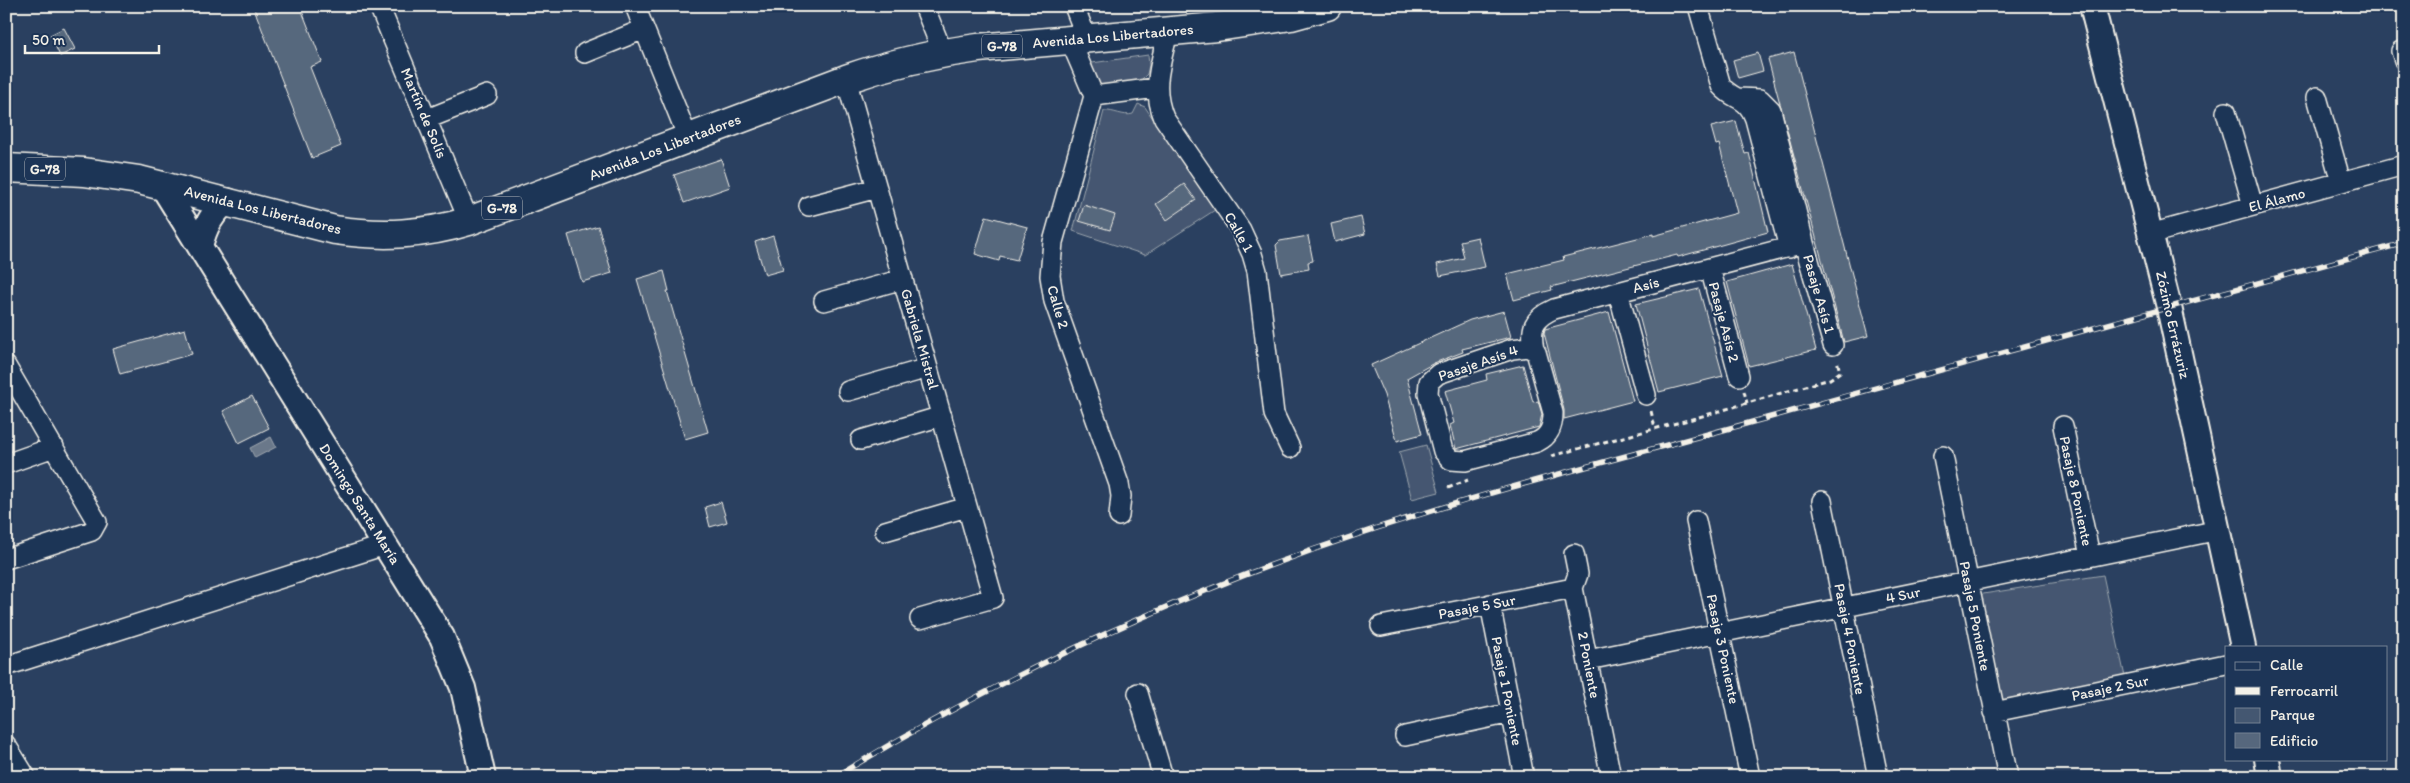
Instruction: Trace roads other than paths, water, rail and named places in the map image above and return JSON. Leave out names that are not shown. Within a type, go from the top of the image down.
[{"type":"main road","name":"Avenida Los Libertadores","points":[[6,168],[84,172],[162,184],[309,224],[362,234],[409,234],[430,231],[470,220],[846,79],[892,64],[943,53],[1254,23],[1327,6]]},
{"type":"street","name":"Martín de Solís","points":[[379,6],[470,220]]},
{"type":"street","points":[[635,6],[688,138]]},
{"type":"street","points":[[924,6],[943,53]]},
{"type":"street","points":[[1074,6],[1079,39],[1094,96],[1156,88]]},
{"type":"street","points":[[1698,6],[1722,86],[1726,91],[1739,98],[1760,99],[1771,110],[1797,245]]},
{"type":"street","name":"Zózimo Errázuriz","points":[[2092,6],[2169,307],[2243,646]]},
{"type":"street","points":[[585,53],[644,29]]},
{"type":"street","name":"Calle 1","points":[[1168,32],[1156,88],[1164,118],[1240,230],[1252,254],[1257,271],[1274,414],[1290,448]]},
{"type":"street","name":"Gabriela Mistral","points":[[846,79],[993,598],[920,619]]},
{"type":"street","points":[[427,119],[487,95]]},
{"type":"street","name":"Calle 2","points":[[1094,96],[1053,242],[1050,276],[1054,301],[1119,484],[1121,496],[1119,516]]},
{"type":"street","points":[[2316,97],[2341,182]]},
{"type":"street","points":[[2226,112],[2253,206]]},
{"type":"street","name":"El Álamo","points":[[2150,234],[2404,165]]},
{"type":"street","name":"Domingo Santa María","points":[[162,184],[432,621],[454,662],[470,714],[483,777]]},
{"type":"street","points":[[810,206],[877,188]]},
{"type":"street","points":[[200,247],[209,221],[228,201]]},
{"type":"street","name":"Asís","points":[[1534,350],[1531,333],[1540,317],[1546,312],[1797,245]]},
{"type":"street","name":"Pasaje Asís 1","points":[[1797,245],[1833,345]]},
{"type":"street","name":"Pasaje Asís 2","points":[[1710,268],[1739,376]]},
{"type":"street","points":[[824,301],[903,279]]},
{"type":"street","points":[[1618,292],[1646,395]]},
{"type":"street","name":"Pasaje Asís 4","points":[[1528,347],[1534,350],[1553,413],[1553,421],[1547,435],[1537,442],[1464,461],[1454,461],[1447,456],[1443,451],[1428,393],[1433,377],[1512,350],[1528,347]]},
{"type":"street","points":[[6,366],[96,522],[92,531],[6,559]]},
{"type":"street","points":[[848,391],[928,368]]},
{"type":"street","points":[[861,440],[942,416]]},
{"type":"street","name":"Pasaje 8 Poniente","points":[[2063,426],[2090,556]]},
{"type":"street","points":[[6,464],[54,448]]},
{"type":"street","name":"Pasaje 5 Poniente","points":[[1943,456],[2008,777]]},
{"type":"street","name":"Pasaje 4 Poniente","points":[[1822,500],[1878,777]]},
{"type":"street","points":[[885,531],[967,507]]},
{"type":"street","name":"Pasaje 3 Poniente","points":[[1696,521],[1750,777]]},
{"type":"street","name":"4 Sur","points":[[1588,660],[2219,530]]},
{"type":"street","points":[[6,666],[385,545]]},
{"type":"street","name":"2 Poniente","points":[[1574,554],[1578,574],[1573,588],[1611,777]]},
{"type":"street","name":"Pasaje 5 Sur","points":[[1381,626],[1573,588]]},
{"type":"street","name":"Pasaje 1 Poniente","points":[[1490,604],[1524,777]]},
{"type":"street","name":"Pasaje 2 Sur","points":[[1994,712],[2225,664]]},
{"type":"street","points":[[1138,693],[1163,777]]},
{"type":"street","points":[[1405,736],[1512,713]]},
{"type":"street","points":[[6,745],[26,777]]},
{"type":"street","points":[[2267,760],[2270,777]]},
{"type":"railway","points":[[835,777],[962,705],[1027,671],[1093,640],[1228,582],[1365,532],[1515,486],[2404,243]]}]
